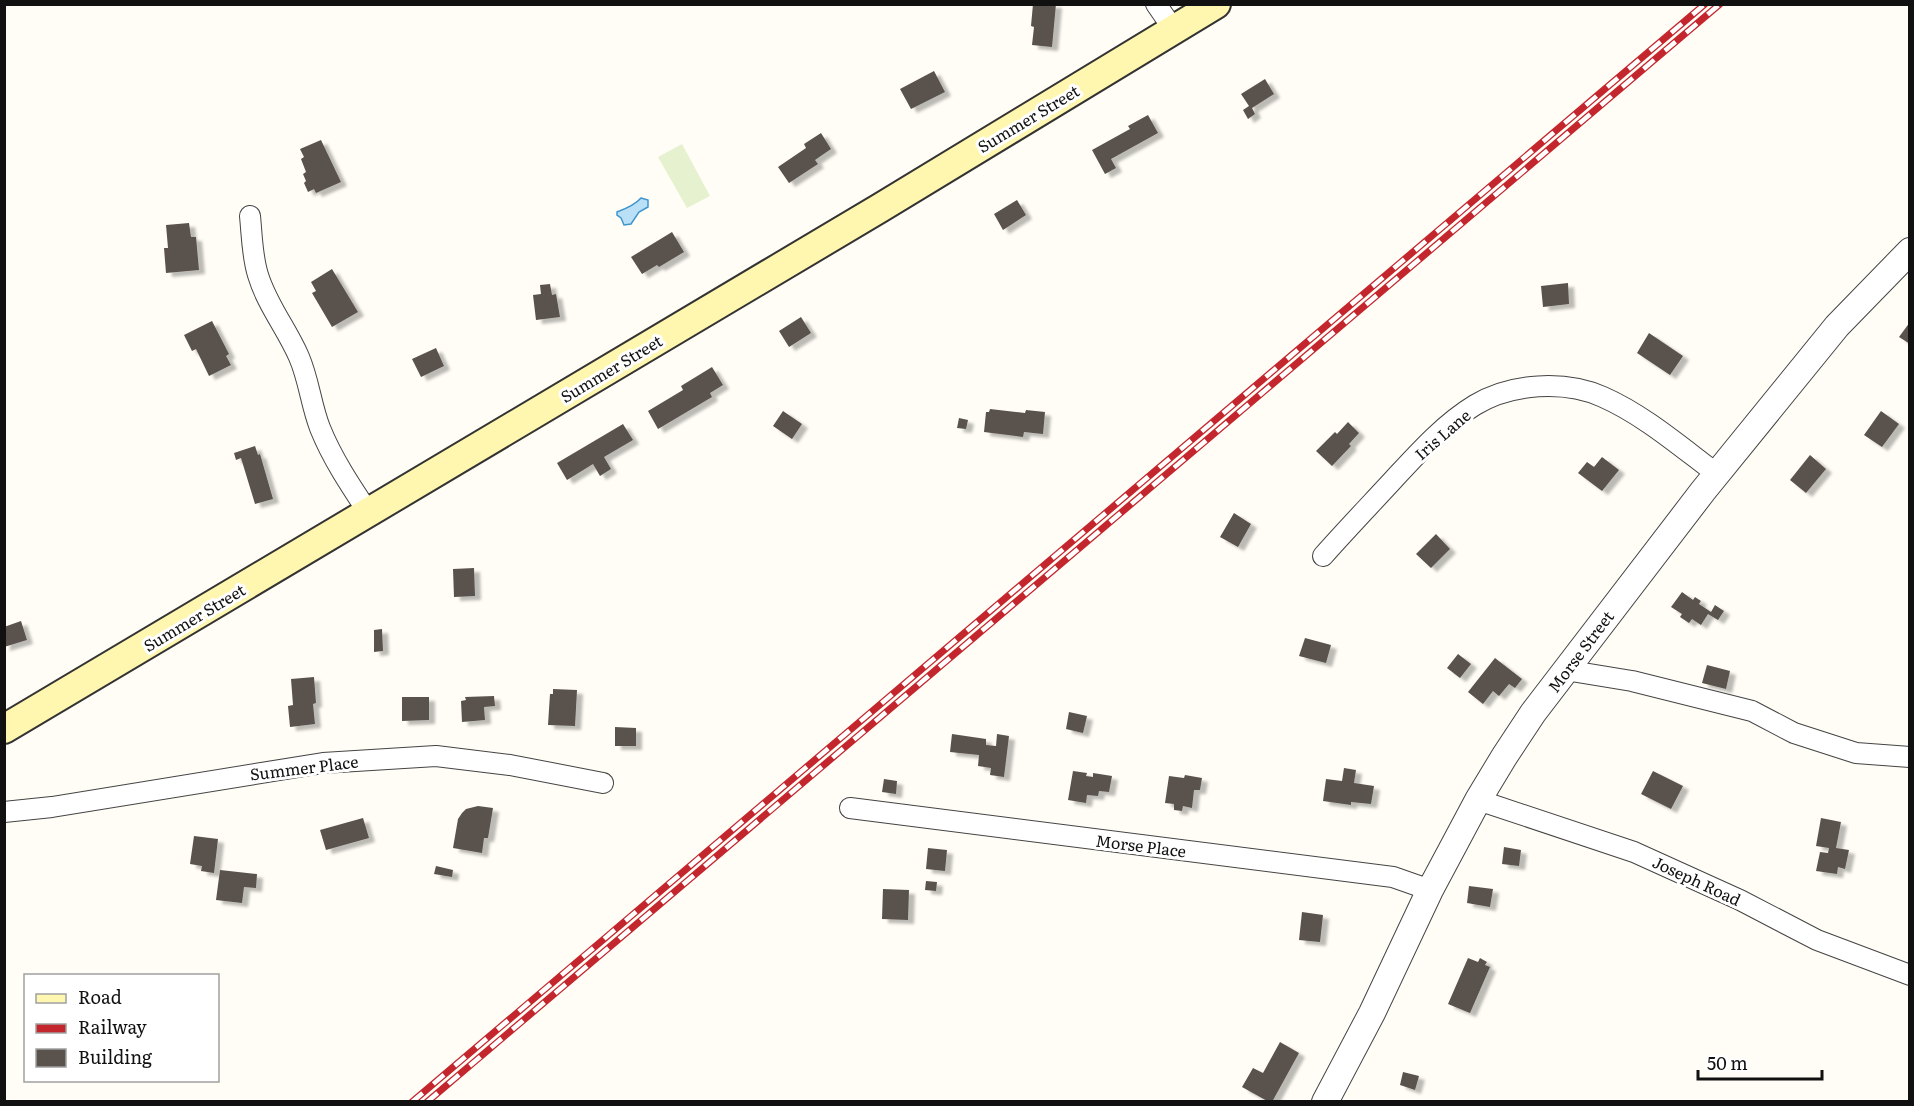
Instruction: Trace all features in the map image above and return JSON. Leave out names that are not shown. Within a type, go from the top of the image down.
[{"type":"main road","name":"Summer Street","points":[[4,729],[880,208],[1216,4]]},
{"type":"street","points":[[1156,4],[1174,30]]},
{"type":"street","points":[[250,216],[253,253],[258,275],[269,303],[299,357],[319,426],[329,450],[368,512]]},
{"type":"street","name":"Morse Street","points":[[1325,1101],[1372,1013],[1430,890],[1478,800],[1504,757],[1565,670],[1717,474],[1837,326],[1910,251]]},
{"type":"street","name":"Iris Lane","points":[[1323,556],[1421,450],[1441,432],[1477,404],[1496,395],[1517,390],[1550,387],[1576,389],[1603,397],[1630,412],[1717,474]]},
{"type":"street","points":[[1565,670],[1632,681],[1752,711],[1794,733],[1856,753],[1910,758]]},
{"type":"street","name":"Summer Place","points":[[4,812],[52,807],[323,763],[436,756],[531,768],[603,783]]},
{"type":"street","name":"Joseph Road","points":[[1478,800],[1634,852],[1740,900],[1817,940],[1910,975]]},
{"type":"street","name":"Morse Place","points":[[850,808],[1393,877],[1430,890]]},
{"type":"green space","points":[[682,144],[710,196],[687,208],[658,157]]},
{"type":"water","points":[[641,198],[648,200],[648,207],[639,212],[631,224],[624,225],[617,212],[633,205]]},
{"type":"building","points":[[1033,4],[1056,4],[1052,47],[1032,45]]},
{"type":"building","points":[[934,71],[945,92],[911,109],[900,89]]},
{"type":"building","points":[[1265,79],[1274,94],[1252,108],[1255,114],[1248,119],[1243,110],[1249,106],[1241,94]]},
{"type":"building","points":[[1148,115],[1158,133],[1111,159],[1116,168],[1105,174],[1092,150],[1130,129],[1128,126]]},
{"type":"building","points":[[821,133],[831,149],[815,160],[818,164],[789,183],[778,167],[806,148],[804,144]]},
{"type":"building","points":[[321,140],[341,182],[316,193],[314,189],[308,192],[303,174],[306,172],[301,159],[304,157],[300,149]]},
{"type":"building","points":[[1017,200],[1026,215],[1003,230],[994,214]]},
{"type":"building","points":[[189,223],[191,237],[196,237],[199,270],[166,273],[164,248],[168,248],[166,225]]},
{"type":"building","points":[[672,232],[684,252],[642,274],[631,257]]},
{"type":"building","points":[[332,269],[358,312],[332,327],[312,293],[316,291],[311,282]]},
{"type":"building","points":[[1568,283],[1569,304],[1543,307],[1541,286]]},
{"type":"building","points":[[550,284],[552,295],[556,294],[560,317],[536,320],[533,295],[541,294],[540,285]]},
{"type":"building","points":[[801,317],[811,333],[789,347],[779,331]]},
{"type":"building","points":[[212,321],[229,354],[226,356],[231,365],[209,376],[196,349],[192,351],[184,335]]},
{"type":"building","points":[[1910,322],[1910,344],[1899,337]]},
{"type":"building","points":[[1649,333],[1683,356],[1670,375],[1637,353]]},
{"type":"building","points":[[436,348],[444,366],[421,377],[412,359]]},
{"type":"building","points":[[712,367],[723,385],[710,393],[712,397],[658,429],[648,411],[683,390],[681,386]]},
{"type":"building","points":[[990,409],[1025,413],[1026,410],[1045,412],[1043,434],[1024,432],[1023,437],[984,432],[986,412]]},
{"type":"building","points":[[783,411],[802,424],[792,439],[773,426]]},
{"type":"building","points":[[1881,411],[1899,424],[1882,447],[1864,435]]},
{"type":"building","points":[[959,418],[968,420],[966,429],[957,428]]},
{"type":"building","points":[[1348,422],[1359,433],[1349,444],[1351,446],[1332,466],[1316,451]]},
{"type":"building","points":[[623,424],[633,440],[604,457],[611,469],[600,476],[593,464],[567,480],[557,463]]},
{"type":"building","points":[[255,446],[258,455],[260,454],[273,499],[255,504],[241,458],[236,460],[234,453]]},
{"type":"building","points":[[1810,455],[1826,469],[1806,493],[1790,480]]},
{"type":"building","points":[[1602,457],[1619,470],[1602,491],[1578,473],[1587,462],[1594,467]]},
{"type":"building","points":[[1234,513],[1251,524],[1238,547],[1220,537]]},
{"type":"building","points":[[1436,534],[1450,549],[1431,568],[1416,554]]},
{"type":"building","points":[[474,568],[475,596],[454,597],[453,569]]},
{"type":"building","points":[[1682,592],[1693,600],[1695,597],[1701,601],[1699,604],[1711,612],[1715,605],[1724,611],[1718,620],[1708,614],[1701,625],[1692,619],[1689,623],[1680,617],[1682,614],[1671,607]]},
{"type":"building","points":[[21,621],[27,640],[4,647],[4,627]]},
{"type":"building","points":[[382,629],[383,651],[374,652],[374,630]]},
{"type":"building","points":[[1305,638],[1331,645],[1326,663],[1299,656]]},
{"type":"building","points":[[1458,654],[1471,664],[1460,678],[1447,668]]},
{"type":"building","points":[[1495,658],[1522,679],[1515,688],[1509,684],[1499,696],[1493,691],[1483,704],[1468,692]]},
{"type":"building","points":[[1707,665],[1730,671],[1726,689],[1702,683]]},
{"type":"building","points":[[314,677],[315,724],[290,727],[288,706],[293,705],[291,679]]},
{"type":"building","points":[[553,689],[577,690],[575,726],[548,725],[550,694],[553,694]]},
{"type":"building","points":[[494,696],[495,706],[484,707],[485,720],[462,722],[461,701],[466,700],[465,697]]},
{"type":"building","points":[[402,697],[429,697],[429,720],[402,721]]},
{"type":"building","points":[[1069,712],[1087,716],[1083,733],[1066,729]]},
{"type":"building","points":[[615,727],[636,728],[636,746],[615,746]]},
{"type":"building","points":[[952,734],[986,739],[986,745],[996,746],[997,734],[1009,736],[1004,777],[990,775],[991,768],[978,766],[979,755],[950,752]]},
{"type":"building","points":[[1344,768],[1356,770],[1354,783],[1374,786],[1371,804],[1351,802],[1351,805],[1323,801],[1326,779],[1342,781]]},
{"type":"building","points":[[1073,771],[1087,773],[1086,776],[1093,777],[1093,773],[1112,776],[1109,792],[1099,791],[1098,796],[1087,795],[1086,803],[1068,800]]},
{"type":"building","points":[[1653,771],[1683,786],[1671,809],[1641,794]]},
{"type":"building","points":[[1185,775],[1202,778],[1200,790],[1194,790],[1192,808],[1183,806],[1182,811],[1174,810],[1174,804],[1165,803],[1169,776],[1184,778]]},
{"type":"building","points":[[884,779],[897,781],[896,794],[882,792]]},
{"type":"building","points":[[478,806],[493,808],[488,838],[484,838],[482,853],[453,848],[458,819],[466,809]]},
{"type":"building","points":[[363,818],[369,838],[326,850],[320,830]]},
{"type":"building","points":[[1821,818],[1841,822],[1836,848],[1849,850],[1845,869],[1838,867],[1837,874],[1816,871],[1820,852],[1828,853],[1829,848],[1816,846]]},
{"type":"building","points":[[194,836],[218,839],[214,873],[201,871],[202,866],[190,864]]},
{"type":"building","points":[[1504,847],[1521,850],[1519,866],[1502,864]]},
{"type":"building","points":[[928,848],[947,850],[945,871],[926,869]]},
{"type":"building","points":[[436,866],[453,870],[452,877],[434,874]]},
{"type":"building","points":[[220,870],[257,874],[256,888],[244,887],[242,903],[216,900]]},
{"type":"building","points":[[926,881],[937,882],[936,891],[925,890]]},
{"type":"building","points":[[1469,886],[1493,889],[1490,907],[1467,903]]},
{"type":"building","points":[[883,889],[909,890],[908,920],[882,919]]},
{"type":"building","points":[[1302,912],[1323,915],[1320,942],[1299,940]]},
{"type":"building","points":[[1468,958],[1478,962],[1480,958],[1487,962],[1485,965],[1490,967],[1470,1013],[1448,1004]]},
{"type":"building","points":[[1280,1042],[1299,1053],[1272,1102],[1269,1102],[1242,1087],[1253,1068],[1263,1073]]},
{"type":"building","points":[[1403,1072],[1419,1076],[1415,1090],[1400,1085]]},
{"type":"railway","points":[[412,1102],[1705,4]]},
{"type":"railway","points":[[427,1102],[1720,4]]}]
